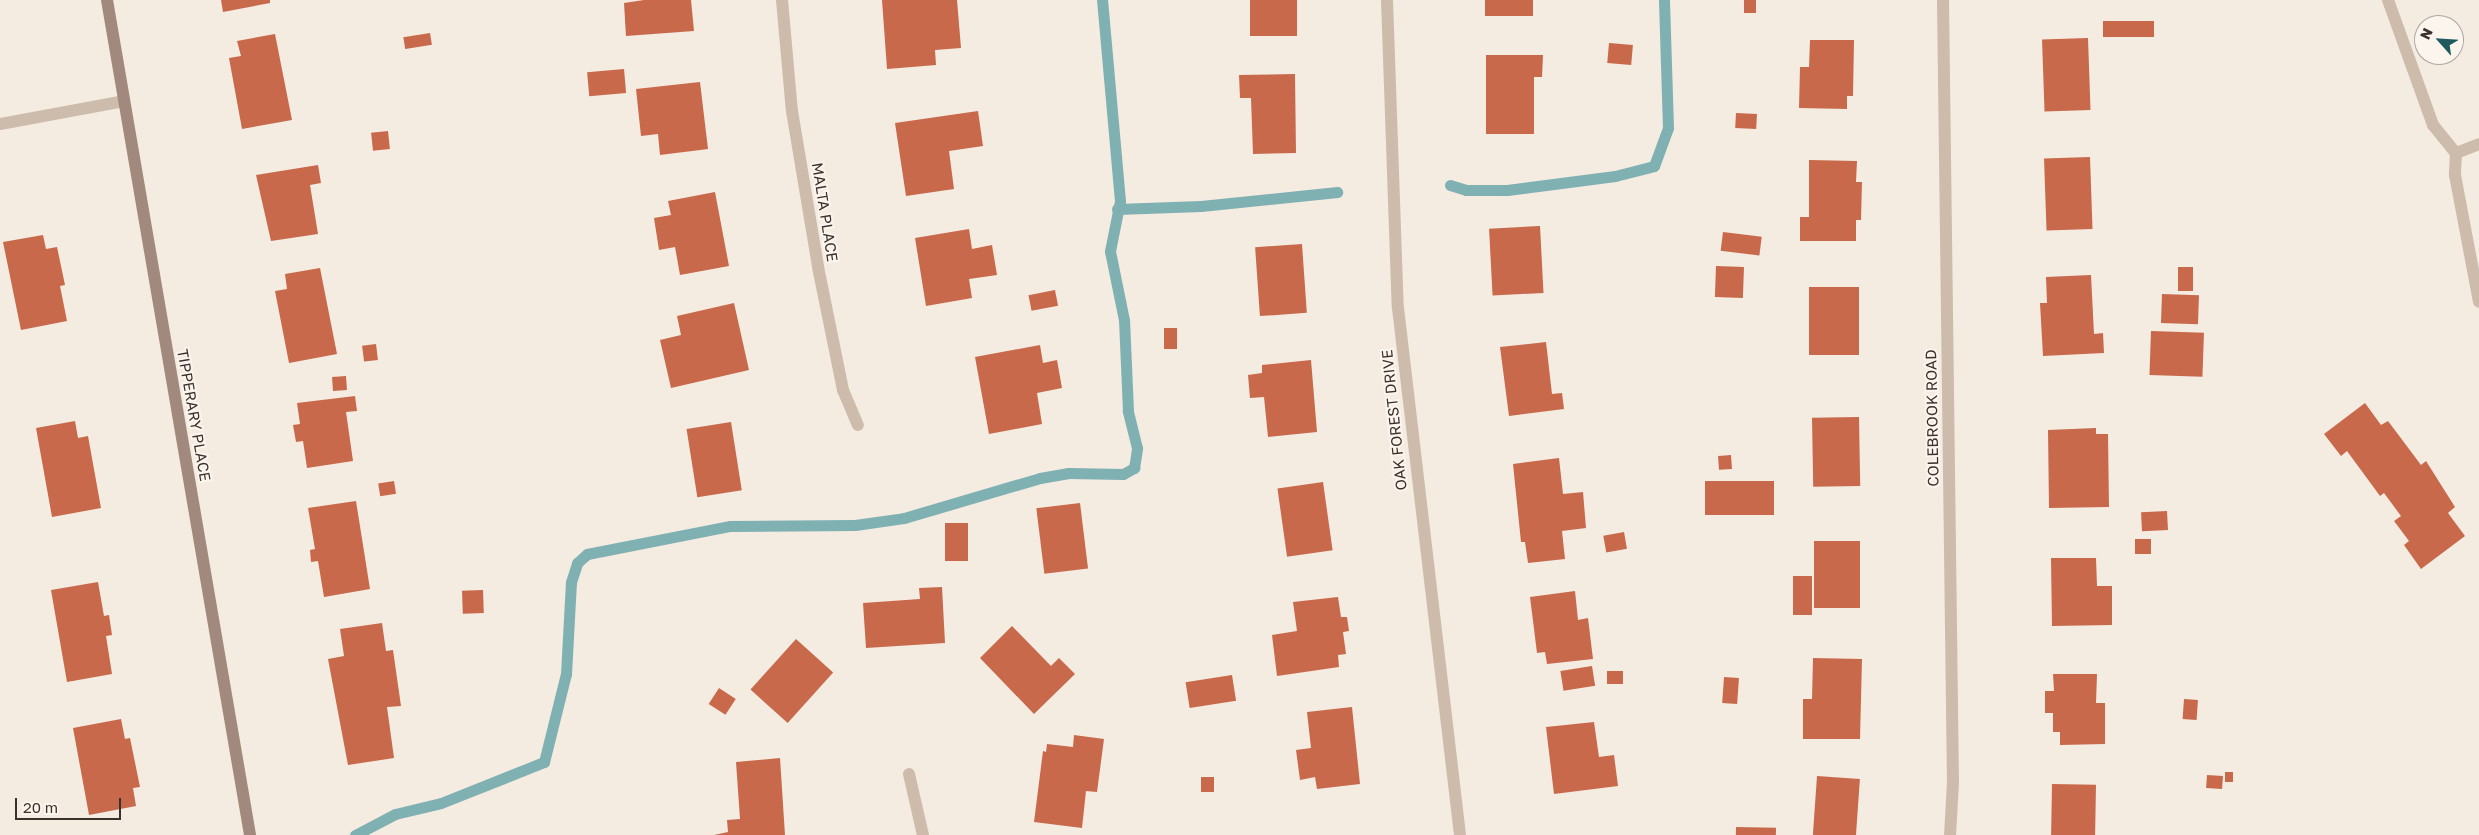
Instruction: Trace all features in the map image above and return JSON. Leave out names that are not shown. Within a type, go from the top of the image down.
[{"type":"street","name":"TIPPERARY PLACE","points":[[107,0],[250,835]]},
{"type":"street","name":"MALTA PLACE","points":[[782,0],[792,111],[818,268],[843,390],[858,425]]},
{"type":"street","name":"OAK FOREST DRIVE","points":[[1387,0],[1398,308],[1460,835]]},
{"type":"street","name":"COLEBROOK ROAD","points":[[1943,0],[1953,782],[1950,835]]},
{"type":"street","points":[[2388,0],[2433,125],[2456,153],[2455,175],[2464,205],[2479,302]]},
{"type":"street","points":[[0,124],[124,101]]},
{"type":"street","points":[[2456,153],[2479,144]]},
{"type":"street","points":[[909,774],[923,835]]},
{"type":"building","points":[[221,0],[270,0],[270,3],[223,12]]},
{"type":"building","points":[[644,0],[691,0],[694,31],[626,36],[624,3]]},
{"type":"building","points":[[882,0],[957,0],[961,48],[935,50],[936,65],[887,69]]},
{"type":"building","points":[[1250,0],[1297,0],[1297,36],[1250,36]]},
{"type":"building","points":[[1485,0],[1533,0],[1533,16],[1485,16]]},
{"type":"building","points":[[1744,0],[1756,0],[1756,13],[1744,13]]},
{"type":"building","points":[[2103,21],[2154,21],[2154,37],[2103,37]]},
{"type":"building","points":[[430,33],[432,45],[405,49],[403,37]]},
{"type":"building","points":[[275,34],[292,120],[242,129],[229,58],[241,56],[237,41]]},
{"type":"building","points":[[2088,38],[2091,110],[2045,112],[2042,40]]},
{"type":"building","points":[[1810,40],[1854,40],[1853,96],[1847,96],[1847,109],[1799,108],[1800,67],[1809,67]]},
{"type":"building","points":[[1609,43],[1633,45],[1631,65],[1607,63]]},
{"type":"building","points":[[1486,55],[1543,55],[1542,77],[1534,77],[1534,134],[1486,134]]},
{"type":"building","points":[[624,69],[626,93],[589,96],[587,72]]},
{"type":"building","points":[[1295,74],[1296,153],[1253,154],[1251,98],[1240,98],[1239,75]]},
{"type":"building","points":[[700,82],[708,149],[660,155],[658,134],[641,136],[636,89]]},
{"type":"building","points":[[978,111],[983,146],[949,151],[954,189],[906,196],[895,123]]},
{"type":"building","points":[[1736,113],[1757,114],[1756,129],[1735,128]]},
{"type":"building","points":[[388,131],[390,149],[373,151],[371,133]]},
{"type":"building","points":[[2090,157],[2093,229],[2047,231],[2044,159]]},
{"type":"building","points":[[1809,160],[1857,161],[1856,182],[1862,182],[1861,220],[1856,220],[1856,241],[1800,241],[1800,217],[1809,217]]},
{"type":"building","points":[[318,165],[321,183],[310,185],[318,234],[271,241],[256,175]]},
{"type":"building","points":[[715,192],[729,266],[680,275],[675,247],[659,250],[654,218],[671,215],[668,201]]},
{"type":"building","points":[[1540,226],[1544,293],[1493,296],[1489,229]]},
{"type":"building","points":[[969,229],[972,249],[992,245],[997,275],[969,279],[972,298],[926,306],[915,238]]},
{"type":"building","points":[[1723,232],[1762,237],[1759,256],[1721,251]]},
{"type":"building","points":[[43,235],[46,249],[57,247],[65,285],[60,286],[67,321],[21,330],[3,242]]},
{"type":"building","points":[[1302,244],[1307,313],[1260,316],[1255,247]]},
{"type":"building","points":[[1716,266],[1744,267],[1743,298],[1715,297]]},
{"type":"building","points":[[2178,267],[2193,267],[2193,291],[2178,291]]},
{"type":"building","points":[[320,268],[337,354],[289,363],[275,291],[287,289],[285,274]]},
{"type":"building","points":[[2091,275],[2094,334],[2103,333],[2104,353],[2043,356],[2040,303],[2047,303],[2046,277]]},
{"type":"building","points":[[1809,287],[1859,287],[1859,355],[1809,355]]},
{"type":"building","points":[[1055,290],[1058,306],[1032,311],[1028,295]]},
{"type":"building","points":[[2162,294],[2199,295],[2198,324],[2161,323]]},
{"type":"building","points":[[734,303],[749,370],[671,388],[660,340],[681,335],[677,316]]},
{"type":"building","points":[[1164,328],[1177,328],[1177,349],[1164,349]]},
{"type":"building","points":[[2151,331],[2204,333],[2202,377],[2149,375]]},
{"type":"building","points":[[1546,342],[1552,394],[1562,393],[1564,409],[1509,416],[1500,347]]},
{"type":"building","points":[[376,344],[378,360],[364,362],[362,346]]},
{"type":"building","points":[[1040,345],[1043,363],[1057,360],[1062,388],[1037,393],[1042,424],[989,434],[975,357]]},
{"type":"building","points":[[1311,360],[1317,432],[1268,437],[1264,397],[1250,398],[1248,375],[1262,373],[1262,365]]},
{"type":"building","points":[[346,376],[347,390],[333,391],[332,377]]},
{"type":"building","points":[[355,396],[357,411],[346,412],[353,461],[307,468],[303,441],[296,442],[293,425],[300,424],[297,403]]},
{"type":"building","points":[[2365,403],[2381,425],[2388,421],[2421,465],[2426,461],[2455,507],[2448,513],[2465,536],[2421,569],[2404,545],[2409,541],[2394,521],[2401,516],[2384,493],[2380,496],[2347,451],[2341,456],[2324,434]]},
{"type":"building","points":[[1859,417],[1860,486],[1813,487],[1812,418]]},
{"type":"building","points":[[75,421],[78,438],[88,436],[101,508],[52,517],[36,428]]},
{"type":"building","points":[[731,422],[742,490],[697,497],[687,429]]},
{"type":"building","points":[[2096,428],[2096,434],[2108,434],[2109,507],[2049,508],[2048,430]]},
{"type":"building","points":[[1731,455],[1732,469],[1719,470],[1718,456]]},
{"type":"building","points":[[1559,458],[1563,494],[1583,492],[1586,528],[1562,531],[1565,559],[1528,563],[1525,542],[1521,542],[1513,464]]},
{"type":"building","points":[[394,481],[396,494],[380,496],[378,484]]},
{"type":"building","points":[[1705,481],[1774,481],[1774,515],[1705,515]]},
{"type":"building","points":[[1323,482],[1333,550],[1287,557],[1277,488]]},
{"type":"building","points":[[356,501],[370,589],[324,597],[318,561],[311,562],[310,550],[315,549],[308,508]]},
{"type":"building","points":[[1080,503],[1088,569],[1044,574],[1036,508]]},
{"type":"building","points":[[2167,511],[2168,530],[2142,531],[2141,512]]},
{"type":"building","points":[[945,523],[968,523],[968,561],[945,561]]},
{"type":"building","points":[[1624,532],[1627,549],[1606,552],[1603,536]]},
{"type":"building","points":[[2135,539],[2151,539],[2151,554],[2135,554]]},
{"type":"building","points":[[1814,541],[1860,541],[1860,608],[1814,608]]},
{"type":"building","points":[[2051,558],[2096,558],[2097,586],[2112,586],[2112,625],[2052,626]]},
{"type":"building","points":[[1793,576],[1812,576],[1812,615],[1793,615]]},
{"type":"building","points":[[98,582],[104,616],[109,615],[112,635],[106,636],[112,674],[67,682],[51,590]]},
{"type":"building","points":[[942,587],[945,643],[866,648],[863,603],[920,599],[919,588]]},
{"type":"building","points":[[483,590],[484,613],[463,614],[462,591]]},
{"type":"building","points":[[1575,591],[1578,620],[1588,618],[1593,659],[1547,664],[1545,652],[1537,653],[1530,597]]},
{"type":"building","points":[[1338,597],[1341,617],[1347,617],[1349,631],[1343,632],[1346,654],[1338,655],[1339,667],[1277,676],[1272,635],[1297,631],[1293,602]]},
{"type":"building","points":[[382,623],[386,651],[393,650],[401,706],[387,707],[394,758],[348,765],[328,659],[344,656],[340,629]]},
{"type":"building","points":[[1012,626],[1051,666],[1059,658],[1075,674],[1034,714],[980,658]]},
{"type":"building","points":[[796,639],[833,672],[788,723],[750,690]]},
{"type":"building","points":[[1813,658],[1862,659],[1860,739],[1803,739],[1803,699],[1812,699]]},
{"type":"building","points":[[1592,666],[1595,686],[1564,691],[1560,671]]},
{"type":"building","points":[[1607,671],[1623,671],[1623,684],[1607,684]]},
{"type":"building","points":[[2053,674],[2097,674],[2096,703],[2105,703],[2105,744],[2060,745],[2060,732],[2053,732],[2053,713],[2045,713],[2045,691],[2054,691]]},
{"type":"building","points":[[1232,675],[1236,701],[1190,708],[1186,682]]},
{"type":"building","points":[[1724,677],[1739,678],[1737,704],[1722,703]]},
{"type":"building","points":[[719,688],[736,699],[725,715],[709,704]]},
{"type":"building","points":[[2184,699],[2198,700],[2197,720],[2183,719]]},
{"type":"building","points":[[1352,707],[1360,784],[1317,789],[1315,777],[1300,780],[1296,750],[1311,748],[1307,712]]},
{"type":"building","points":[[121,719],[125,739],[130,738],[140,787],[133,788],[136,806],[89,815],[73,728]]},
{"type":"building","points":[[1594,722],[1599,757],[1614,755],[1618,786],[1554,794],[1546,727]]},
{"type":"building","points":[[1074,735],[1104,739],[1097,792],[1086,791],[1082,828],[1034,822],[1043,751],[1046,752],[1047,744],[1073,747]]},
{"type":"building","points":[[780,758],[785,835],[714,835],[728,832],[727,820],[740,819],[736,762]]},
{"type":"building","points":[[2225,772],[2233,772],[2233,782],[2225,782]]},
{"type":"building","points":[[2207,775],[2223,776],[2222,789],[2206,788]]},
{"type":"building","points":[[1817,776],[1860,779],[1856,835],[1813,835]]},
{"type":"building","points":[[1201,777],[1214,777],[1214,792],[1201,792]]},
{"type":"building","points":[[2052,784],[2096,785],[2095,835],[2051,835]]},
{"type":"building","points":[[1736,827],[1776,828],[1776,835],[1736,835]]},
{"type":"waterway","points":[[355,835],[395,814],[441,803],[544,762],[566,674],[571,582],[577,563],[587,554],[730,526],[855,525],[904,518],[1040,478],[1069,473],[1123,474],[1134,468],[1137,448],[1128,411],[1124,320],[1110,251],[1120,201],[1102,0]]},
{"type":"waterway","points":[[1450,185],[1466,190],[1507,190],[1615,176],[1654,166],[1668,128],[1664,0]]},
{"type":"waterway","points":[[1117,209],[1201,206],[1337,192]]}]
